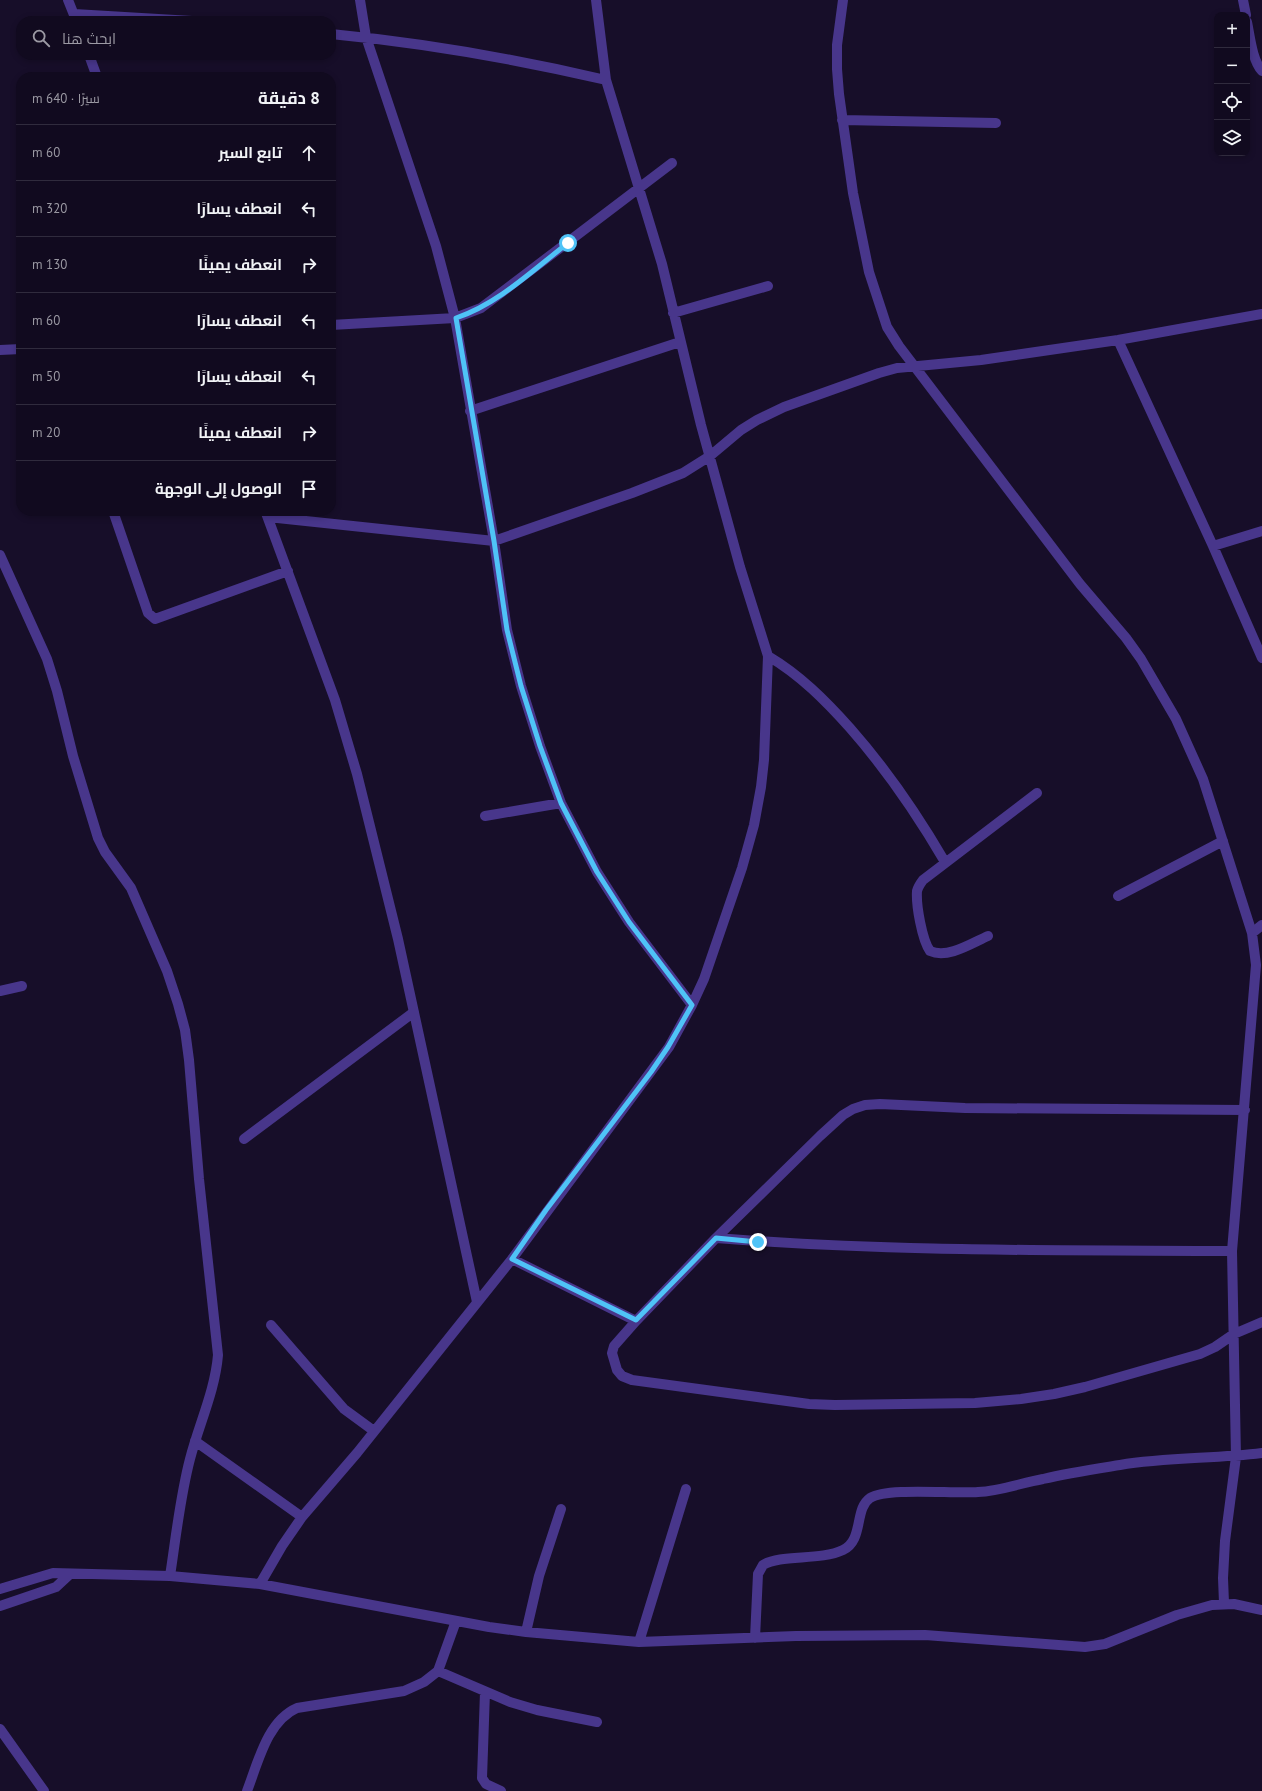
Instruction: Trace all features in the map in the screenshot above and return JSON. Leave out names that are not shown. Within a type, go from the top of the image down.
[{"type":"street","points":[[68,0],[74,16]]},
{"type":"street","points":[[360,0],[366,37],[436,246],[456,318],[470,411],[514,661],[540,746],[561,803],[597,872],[629,922],[692,1005]]},
{"type":"street","points":[[260,1584],[282,1546],[302,1517],[374,1431],[512,1259],[546,1210],[651,1072],[668,1047],[692,1005],[704,979],[742,868],[754,825],[764,760],[768,656],[740,567],[680,342],[662,264],[606,80],[596,0]]},
{"type":"street","points":[[843,0],[837,45],[842,120],[853,193],[869,272],[887,327],[899,346],[916,366],[1080,584],[1126,638],[1140,659],[1176,719],[1203,779],[1252,933],[1259,965],[1244,1110],[1232,1251],[1236,1456],[1225,1541],[1223,1578],[1224,1604]]},
{"type":"street","points":[[1243,0],[1245,12]]},
{"type":"street","points":[[336,34],[366,37],[524,62],[606,80]]},
{"type":"street","points":[[1250,37],[1259,68],[1262,71]]},
{"type":"street","points":[[91,60],[95,72]]},
{"type":"street","points":[[842,120],[996,123]]},
{"type":"street","points":[[336,325],[456,318],[481,308],[495,299],[672,163]]},
{"type":"street","points":[[673,313],[768,286]]},
{"type":"street","points":[[284,516],[494,541],[665,480],[694,467],[710,456],[741,430],[770,413],[862,378],[897,368],[981,360],[1118,340],[1262,314]]},
{"type":"street","points":[[1118,340],[1213,546],[1262,658]]},
{"type":"street","points":[[470,411],[680,342]]},
{"type":"street","points":[[0,350],[16,349]]},
{"type":"street","points":[[115,516],[148,613],[155,619],[288,571]]},
{"type":"street","points":[[268,516],[335,700],[349,743],[398,939],[477,1302]]},
{"type":"street","points":[[1213,546],[1262,531]]},
{"type":"street","points":[[0,555],[47,659],[57,691],[73,756],[98,838],[105,852],[131,888],[143,914],[167,971],[185,1030],[218,1355],[214,1382],[195,1441],[183,1493],[170,1576]]},
{"type":"street","points":[[768,656],[787,667],[811,688],[868,749],[906,799],[945,862]]},
{"type":"street","points":[[988,936],[945,953],[936,953],[928,947],[923,935],[918,906],[918,887],[922,880],[1037,793]]},
{"type":"street","points":[[485,816],[561,803]]},
{"type":"street","points":[[1118,896],[1223,841]]},
{"type":"street","points":[[1252,933],[1262,925]]},
{"type":"street","points":[[0,990],[22,986]]},
{"type":"street","points":[[244,1139],[414,1012]]},
{"type":"street","points":[[1244,1110],[964,1108],[880,1104],[865,1105],[853,1109],[832,1125],[716,1238],[636,1320],[614,1346],[612,1353],[617,1370],[622,1376],[632,1380],[781,1401],[835,1405],[975,1403],[1038,1397],[1085,1387],[1200,1354],[1215,1347],[1234,1334],[1262,1322]]},
{"type":"street","points":[[716,1238],[772,1243],[901,1248],[1232,1251]]},
{"type":"street","points":[[512,1259],[636,1320]]},
{"type":"street","points":[[271,1326],[338,1402],[352,1416],[374,1431]]},
{"type":"street","points":[[195,1441],[302,1517]]},
{"type":"street","points":[[755,1638],[758,1580],[760,1569],[763,1565],[773,1561],[831,1554],[848,1547],[856,1536],[865,1502],[870,1498],[891,1493],[980,1492],[1044,1478],[1122,1464],[1167,1459],[1236,1456],[1262,1453]]},
{"type":"street","points":[[639,1642],[686,1490]]},
{"type":"street","points":[[526,1632],[541,1570],[561,1508]]},
{"type":"street","points":[[0,1590],[53,1573],[170,1576],[260,1584],[456,1621],[526,1632],[639,1642],[796,1636],[925,1635],[1072,1646],[1094,1646],[1117,1640],[1178,1615],[1224,1604],[1234,1604],[1262,1610]]},
{"type":"street","points":[[0,1606],[56,1587],[70,1574]]},
{"type":"street","points":[[247,1791],[276,1723],[289,1712],[297,1708],[335,1701],[404,1691],[424,1682],[438,1671],[456,1621]]},
{"type":"street","points":[[438,1671],[510,1702],[537,1710],[597,1722]]},
{"type":"street","points":[[485,1692],[482,1778],[486,1784],[501,1791]]},
{"type":"street","points":[[0,1729],[44,1791]]},
{"type":"route","points":[[568,243],[495,299],[469,314],[456,318],[464,363],[470,411],[494,541],[497,572],[507,630],[514,661],[540,746],[561,803],[597,872],[613,899],[692,1005],[668,1047],[651,1072],[546,1210],[512,1259],[636,1320],[716,1238],[758,1242]]}]
